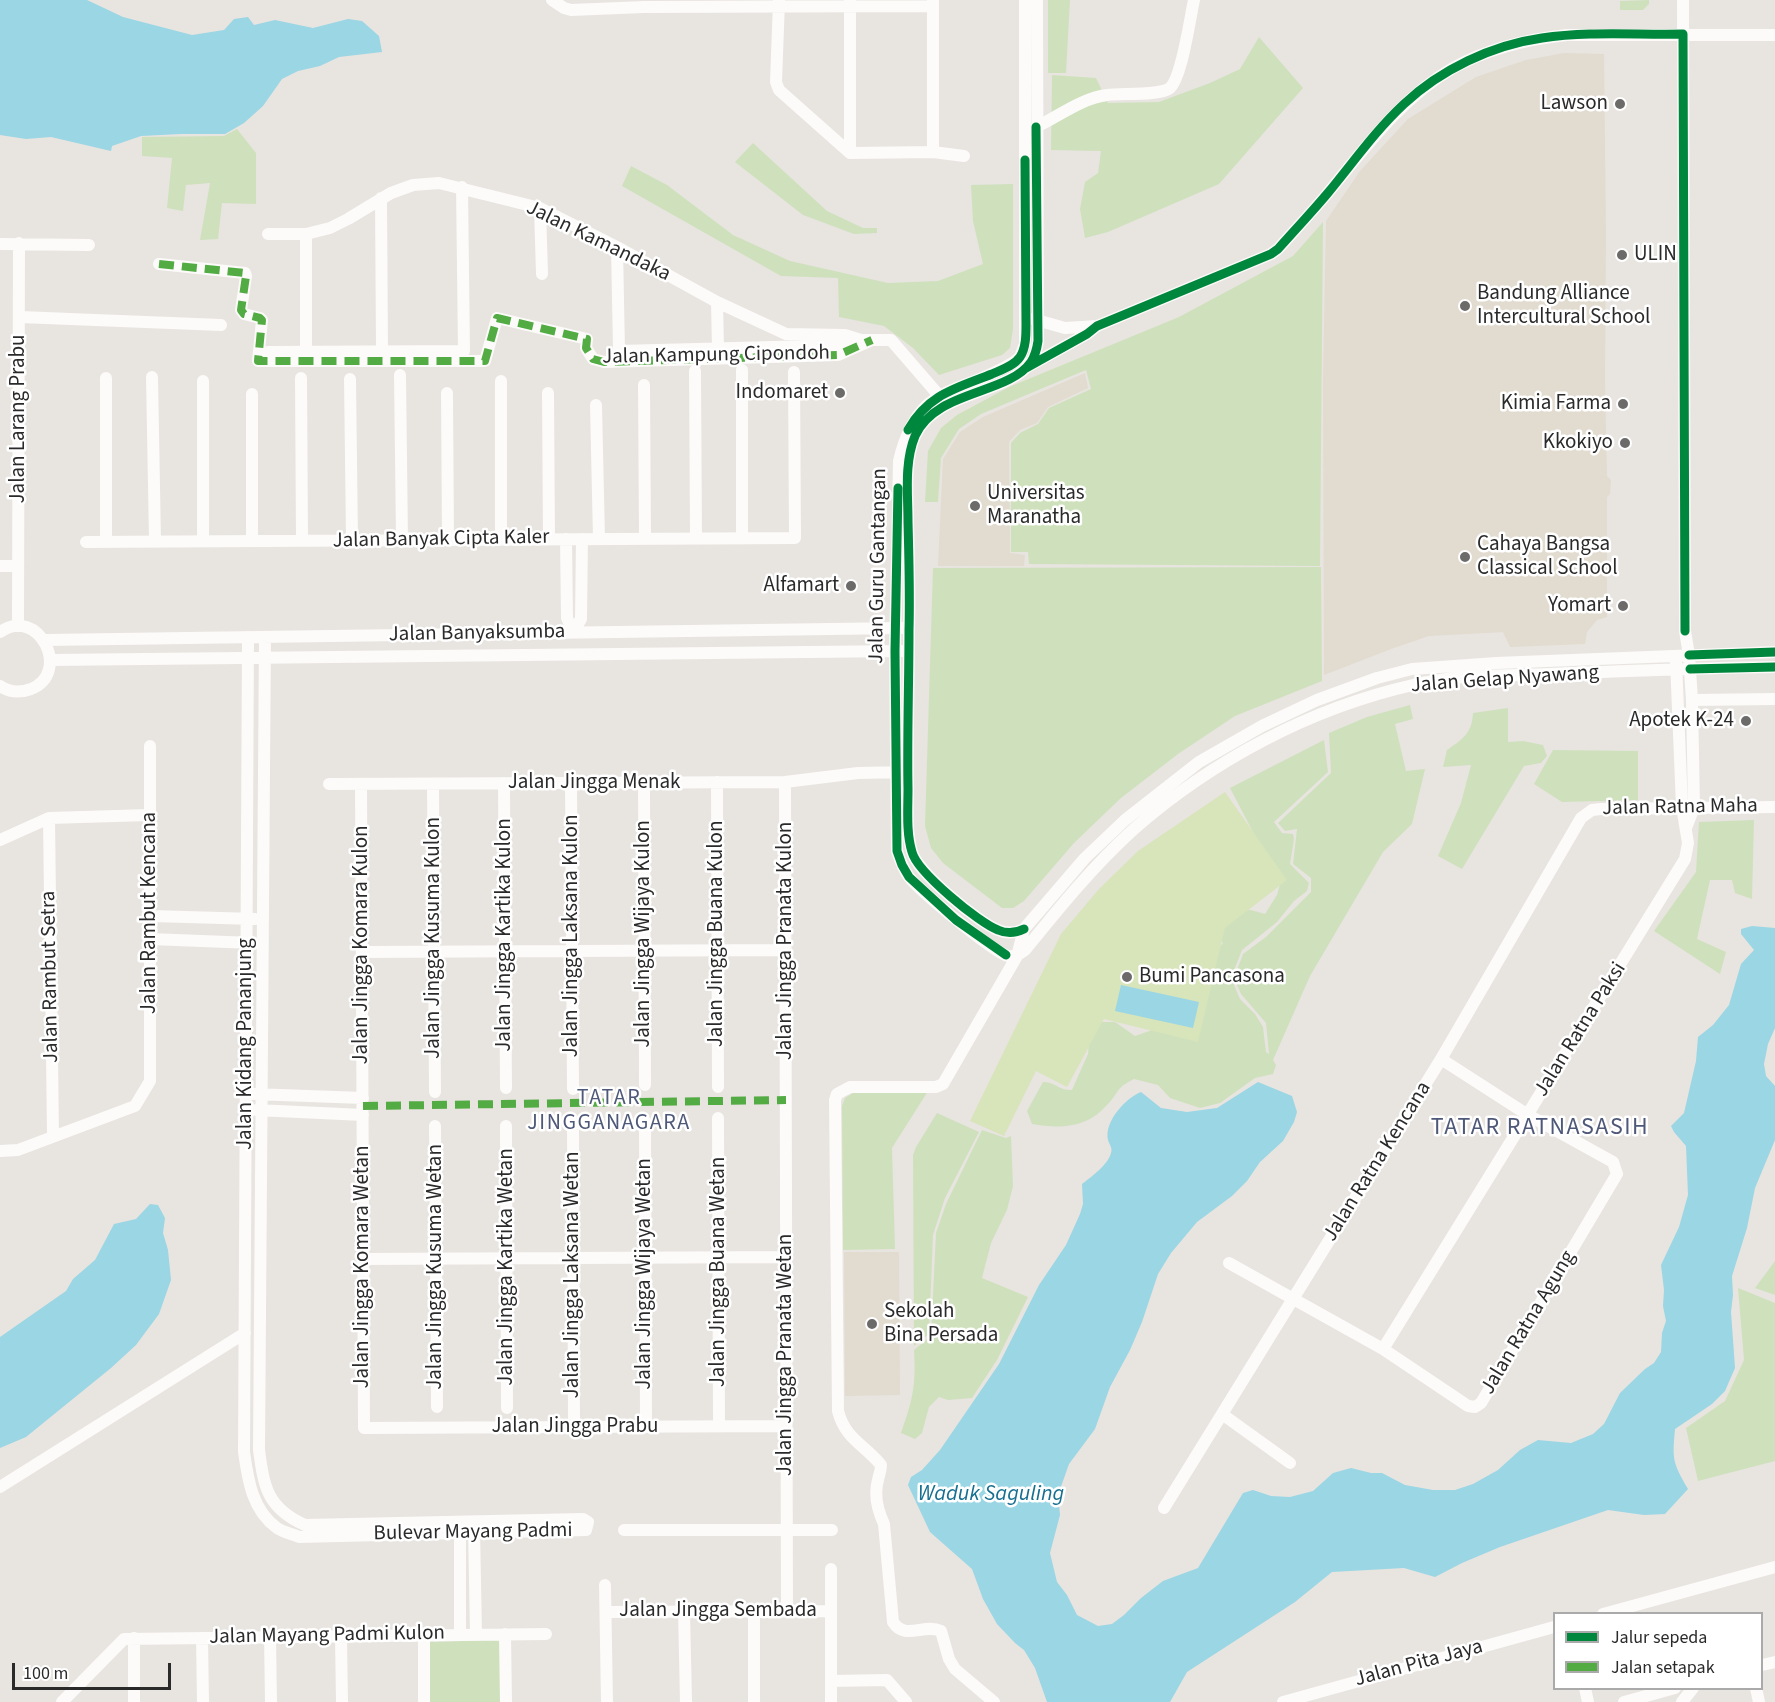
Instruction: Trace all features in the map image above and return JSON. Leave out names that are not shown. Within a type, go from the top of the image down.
[{"type":"street","points":[[552,0],[564,8],[571,5],[644,3],[933,3],[933,152]]},
{"type":"street","name":"Jalan Guru Gantangan","points":[[1011,956],[956,920],[909,877],[897,851],[909,651],[909,459],[919,430],[943,400],[1005,381],[1026,368],[1032,361],[1036,350],[1032,319],[1025,0]]},
{"type":"street","name":"Jalan Guru Gantangan","points":[[1024,929],[1005,933],[990,926],[939,886],[919,866],[912,852],[902,772],[895,651],[899,461],[907,432],[912,422],[943,400],[1020,357],[1032,319],[1036,0]]},
{"type":"street","points":[[1036,128],[1093,98],[1160,92],[1172,86],[1178,72],[1194,0]]},
{"type":"street","points":[[1683,0],[1685,631],[1683,669],[1688,807]]},
{"type":"street","points":[[779,3],[776,82],[779,90],[850,153],[933,152],[964,156]]},
{"type":"street","points":[[850,3],[850,153]]},
{"type":"street","points":[[1026,368],[1097,326],[1262,258],[1278,249],[1368,143],[1405,104],[1453,68],[1489,52],[1540,38],[1568,35],[1775,35]]},
{"type":"street","name":"Jalan Kamandaka","points":[[268,234],[306,234],[330,228],[381,198],[413,185],[439,183],[462,187],[540,208],[717,302],[811,346],[845,346],[867,340]]},
{"type":"street","points":[[268,352],[464,351],[462,187]]},
{"type":"street","points":[[381,198],[382,350]]},
{"type":"street","points":[[540,208],[542,274]]},
{"type":"street","points":[[306,234],[306,351]]},
{"type":"street","points":[[0,243],[89,245]]},
{"type":"street","name":"Jalan Larang Prabu","points":[[18,626],[20,243]]},
{"type":"street","points":[[617,247],[619,351],[811,346]]},
{"type":"street","name":"Jalan Kampung Cipondoh","points":[[159,264],[245,273],[242,310],[244,314],[262,320],[258,361],[485,361],[497,318],[587,339],[586,348],[593,359],[604,362],[838,355],[867,340]]},
{"type":"street","points":[[717,302],[718,348]]},
{"type":"street","points":[[20,317],[221,325]]},
{"type":"street","points":[[1032,319],[1065,328],[1097,326]]},
{"type":"street","name":"Jalan Kamandaka","points":[[786,334],[845,335],[867,340],[891,340],[943,400]]},
{"type":"street","points":[[742,370],[742,538]]},
{"type":"street","points":[[695,371],[696,538]]},
{"type":"street","name":"Jalan Banyak Cipta Kaler","points":[[86,542],[795,537],[794,372]]},
{"type":"street","points":[[400,375],[402,540]]},
{"type":"street","points":[[152,377],[155,541]]},
{"type":"street","points":[[106,378],[106,542]]},
{"type":"street","points":[[301,378],[302,541]]},
{"type":"street","points":[[350,379],[352,540]]},
{"type":"street","points":[[203,381],[203,541]]},
{"type":"street","points":[[501,381],[501,539]]},
{"type":"street","points":[[644,385],[645,538]]},
{"type":"street","points":[[447,393],[448,539]]},
{"type":"street","points":[[548,393],[549,539]]},
{"type":"street","points":[[252,394],[252,541]]},
{"type":"street","points":[[597,405],[599,538]]},
{"type":"street","points":[[566,539],[567,618],[573,632]]},
{"type":"street","points":[[573,632],[581,619],[582,539]]},
{"type":"street","points":[[0,566],[18,566]]},
{"type":"street","points":[[0,632],[18,626],[28,628],[45,640],[51,660],[46,676],[36,687],[22,692],[7,691],[0,686]]},
{"type":"street","name":"Jalan Banyaksumba","points":[[45,640],[909,628]]},
{"type":"street","name":"Jalan Kidang Pananjung","points":[[244,1452],[248,637]]},
{"type":"street","name":"Jalan Kidang Pananjung","points":[[259,1450],[266,637]]},
{"type":"street","name":"Jalan Banyaksumba","points":[[51,660],[909,651]]},
{"type":"street","name":"Jalan Gelap Nyawang","points":[[1024,929],[1085,858],[1158,792],[1230,743],[1317,700],[1377,678],[1412,669],[1496,663],[1775,652]]},
{"type":"street","name":"Jalan Gelap Nyawang","points":[[1011,956],[1025,950],[1096,867],[1166,803],[1207,773],[1242,752],[1321,715],[1381,693],[1415,684],[1496,677],[1775,667]]},
{"type":"street","points":[[1683,669],[1692,700],[1688,807]]},
{"type":"street","points":[[1692,700],[1775,699]]},
{"type":"street","name":"Jalan Rambut Kencana","points":[[53,1136],[135,1107],[150,1081],[150,746]]},
{"type":"street","name":"Jalan Jingga Menak","points":[[329,784],[785,782],[858,773],[902,772]]},
{"type":"street","name":"Jalan Jingga Buana Kulon","points":[[717,782],[718,1086]]},
{"type":"street","name":"Jalan Jingga Pranata Kulon","points":[[785,782],[786,1100]]},
{"type":"street","name":"Jalan Jingga Kartika Kulon","points":[[504,783],[506,1088]]},
{"type":"street","name":"Jalan Jingga Laksana Kulon","points":[[571,783],[573,1089]]},
{"type":"street","name":"Jalan Jingga Wijaya Kulon","points":[[644,783],[645,1085]]},
{"type":"street","name":"Jalan Jingga Komara Kulon","points":[[361,784],[363,1106]]},
{"type":"street","name":"Jalan Jingga Kusuma Kulon","points":[[433,784],[435,1092]]},
{"type":"street","name":"Jalan Ratna Paksi","points":[[1383,1349],[1685,859],[1688,807]]},
{"type":"street","name":"Jalan Ratna Maha","points":[[1586,813],[1601,809],[1775,807]]},
{"type":"street","name":"Jalan Ratna Kencana","points":[[1164,1508],[1441,1059],[1586,813]]},
{"type":"street","points":[[0,840],[49,818],[149,815]]},
{"type":"street","name":"Jalan Rambut Setra","points":[[49,818],[53,1136]]},
{"type":"street","points":[[151,916],[262,920]]},
{"type":"street","points":[[994,1702],[955,1669],[941,1631],[934,1628],[905,1632],[897,1628],[893,1622],[884,1524],[878,1511],[877,1481],[881,1465],[849,1436],[841,1424],[838,1411],[835,1100],[842,1089],[850,1087],[936,1087],[943,1084],[1024,929]]},
{"type":"street","points":[[150,939],[262,943]]},
{"type":"street","points":[[362,952],[786,950]]},
{"type":"street","name":"Jalan Ratna Agung","points":[[1229,1263],[1383,1349],[1468,1406],[1475,1407],[1481,1403],[1617,1174],[1613,1162],[1528,1115],[1441,1059]]},
{"type":"street","points":[[245,1094],[363,1106]]},
{"type":"street","name":"Jalan Jingga Pranata Wetan","points":[[786,1100],[787,1610]]},
{"type":"street","points":[[246,1109],[363,1106]]},
{"type":"street","name":"Jalan Jingga Komara Wetan","points":[[363,1106],[364,1428]]},
{"type":"street","name":"Jalan Jingga Buana Wetan","points":[[718,1118],[719,1426]]},
{"type":"street","name":"Jalan Jingga Wijaya Wetan","points":[[645,1121],[646,1427]]},
{"type":"street","name":"Jalan Jingga Laksana Wetan","points":[[573,1122],[574,1427]]},
{"type":"street","name":"Jalan Jingga Kusuma Wetan","points":[[435,1126],[437,1407]]},
{"type":"street","name":"Jalan Jingga Kartika Wetan","points":[[506,1126],[507,1408]]},
{"type":"street","points":[[0,1150],[18,1150],[53,1136]]},
{"type":"street","points":[[363,1259],[786,1257]]},
{"type":"street","points":[[0,1487],[245,1333]]},
{"type":"street","points":[[1222,1414],[1290,1463]]},
{"type":"street","name":"Jalan Jingga Prabu","points":[[364,1428],[786,1426]]},
{"type":"street","points":[[244,1436],[259,1436]]},
{"type":"street","name":"Bulevar Mayang Padmi","points":[[259,1450],[264,1485],[275,1506],[305,1525],[583,1531],[588,1525],[583,1519],[474,1527]]},
{"type":"street","name":"Bulevar Mayang Padmi","points":[[244,1452],[249,1484],[260,1510],[278,1528],[299,1537],[460,1527]]},
{"type":"street","points":[[460,1527],[460,1634]]},
{"type":"street","points":[[474,1527],[476,1634]]},
{"type":"street","points":[[624,1530],[832,1530]]},
{"type":"street","points":[[1610,1612],[1775,1567]]},
{"type":"street","points":[[831,1569],[831,1702]]},
{"type":"street","points":[[605,1584],[607,1702]]},
{"type":"street","points":[[684,1610],[686,1702]]},
{"type":"street","points":[[754,1610],[754,1702]]},
{"type":"street","name":"Jalan Jingga Sembada","points":[[606,1612],[831,1611]]},
{"type":"street","name":"Jalan Pita Jaya","points":[[1283,1702],[1553,1627]]},
{"type":"street","points":[[505,1634],[506,1702]]},
{"type":"street","name":"Jalan Mayang Padmi Kulon","points":[[134,1638],[546,1634]]},
{"type":"street","points":[[424,1636],[424,1702]]},
{"type":"street","points":[[270,1637],[271,1702]]},
{"type":"street","points":[[341,1637],[342,1702]]},
{"type":"street","points":[[62,1702],[124,1639],[134,1638],[134,1702]]},
{"type":"street","points":[[202,1638],[203,1702]]},
{"type":"street","points":[[831,1680],[887,1680],[906,1702]]},
{"type":"street","points":[[1624,1702],[1671,1690]]},
{"type":"street","points":[[1682,1702],[1692,1690]]},
{"type":"shaded area","points":[[1564,53],[1604,54],[1605,378],[1607,476],[1611,480],[1610,494],[1607,497],[1607,617],[1597,620],[1587,632],[1585,644],[1510,647],[1503,632],[1429,636],[1324,675],[1323,379],[1326,221],[1360,171],[1408,119],[1476,77],[1526,60]]},
{"type":"shaded area","name":"Universitas Maranatha","points":[[1085,373],[1088,388],[1048,407],[1037,423],[1020,430],[1009,442],[1010,553],[1025,555],[1024,566],[938,566],[943,459],[960,432],[983,417]]},
{"type":"shaded area","name":"Sekolah Bina Persada","points":[[844,1252],[899,1252],[900,1395],[845,1396]]},
{"type":"green space","points":[[1048,0],[1070,0],[1066,73],[1048,73]]},
{"type":"green space","points":[[1649,0],[1649,4],[1643,10],[1620,10],[1620,1]]},
{"type":"green space","points":[[1259,37],[1303,88],[1219,184],[1108,232],[1085,238],[1080,209],[1085,182],[1098,173],[1101,151],[1051,150],[1052,75],[1096,78],[1108,103],[1159,102],[1240,69]]},
{"type":"green space","points":[[237,129],[256,153],[256,204],[222,203],[218,239],[200,240],[210,183],[186,185],[183,211],[167,208],[172,158],[142,156],[142,137],[224,136]]},
{"type":"green space","points":[[753,143],[827,211],[863,228],[877,228],[877,233],[854,234],[803,215],[735,162]]},
{"type":"green space","points":[[631,166],[667,185],[733,235],[790,261],[888,283],[938,281],[983,264],[973,221],[971,185],[1013,184],[1013,329],[1010,348],[1002,355],[939,375],[913,348],[884,326],[839,317],[838,278],[781,276],[622,186]]},
{"type":"green space","points":[[1323,222],[1320,566],[1029,564],[1028,552],[1011,552],[1011,443],[1020,433],[1038,424],[1049,408],[1091,389],[1086,370],[981,414],[959,429],[941,458],[938,502],[925,502],[928,451],[941,428],[957,415],[1009,387],[1179,317],[1293,256]]},
{"type":"green space","points":[[1321,567],[1322,681],[1235,716],[1178,754],[1121,798],[1074,843],[1024,901],[1013,908],[1002,908],[943,863],[931,848],[925,826],[933,568]]},
{"type":"green space","points":[[1410,705],[1413,719],[1395,724],[1406,771],[1425,769],[1412,824],[1383,852],[1310,976],[1273,1060],[1276,1065],[1273,1074],[1255,1078],[1220,1103],[1200,1108],[1170,1098],[1158,1085],[1134,1079],[1121,1088],[1099,1113],[1082,1122],[1063,1126],[1032,1124],[1027,1111],[1043,1082],[1072,1090],[1088,1054],[1091,1022],[1115,1022],[1135,1036],[1155,1029],[1223,943],[1214,932],[1238,911],[1251,910],[1265,914],[1277,895],[1280,884],[1230,788],[1324,740],[1328,772],[1274,822],[1282,833],[1293,834],[1290,864],[1309,883],[1307,891],[1294,901],[1277,922],[1242,950],[1231,978],[1240,999],[1255,1014],[1263,1027],[1266,1052],[1269,1054],[1266,1023],[1241,994],[1234,978],[1243,954],[1266,937],[1311,892],[1311,878],[1293,864],[1297,829],[1285,831],[1278,823],[1331,773],[1329,733],[1367,717]]},
{"type":"green space","points":[[1508,708],[1508,742],[1523,741],[1543,745],[1547,756],[1541,763],[1524,766],[1462,869],[1438,856],[1461,803],[1471,765],[1443,767],[1447,750],[1469,731],[1473,713]]},
{"type":"green space","points":[[1553,750],[1638,751],[1638,800],[1562,802],[1534,784]]},
{"type":"green space","name":"Bumi Pancasona","points":[[1225,792],[1287,880],[1225,928],[1198,1042],[1104,1019],[1067,1087],[1036,1071],[1004,1136],[970,1121],[1061,934],[1099,889],[1138,851]]},
{"type":"green space","points":[[1754,820],[1752,899],[1735,893],[1732,880],[1710,880],[1697,939],[1726,952],[1720,974],[1654,931],[1696,872],[1699,822]]},
{"type":"green space","points":[[858,1090],[928,1091],[892,1148],[895,1249],[843,1250],[842,1106],[845,1098]]},
{"type":"green space","points":[[937,1113],[979,1132],[945,1198],[933,1235],[929,1334],[914,1346],[913,1155]]},
{"type":"green space","points":[[982,1130],[1006,1138],[1011,1136],[1013,1186],[1007,1210],[991,1243],[982,1278],[1028,1297],[997,1360],[972,1398],[948,1400],[939,1397],[929,1407],[922,1433],[915,1439],[901,1433],[913,1392],[914,1350],[931,1336],[936,1233],[946,1204]]},
{"type":"green space","points":[[1775,1261],[1775,1295],[1755,1288]]},
{"type":"green space","points":[[1738,1288],[1775,1303],[1775,1461],[1698,1481],[1686,1428],[1725,1401],[1744,1360]]},
{"type":"green space","points":[[500,1640],[501,1702],[429,1702],[428,1642]]},
{"type":"water","points":[[0,0],[87,0],[123,17],[192,35],[224,30],[234,19],[248,17],[254,25],[275,20],[313,28],[348,19],[362,21],[379,36],[382,52],[339,57],[282,79],[263,106],[244,123],[225,134],[141,136],[112,146],[111,151],[51,137],[26,139],[0,135]]},
{"type":"water","name":"Waduk Saguling","points":[[1752,926],[1775,928],[1775,1028],[1768,1044],[1764,1064],[1766,1076],[1775,1086],[1775,1140],[1755,1188],[1747,1228],[1732,1276],[1731,1312],[1735,1368],[1725,1391],[1712,1404],[1675,1429],[1675,1461],[1688,1489],[1665,1514],[1644,1515],[1608,1510],[1500,1547],[1435,1577],[1404,1568],[1332,1572],[1295,1602],[1187,1672],[1170,1702],[1047,1702],[1035,1668],[1024,1650],[997,1624],[983,1599],[972,1569],[930,1532],[908,1485],[911,1477],[922,1470],[940,1450],[999,1364],[1039,1285],[1066,1245],[1083,1204],[1082,1184],[1099,1170],[1111,1153],[1112,1149],[1108,1140],[1109,1125],[1117,1111],[1129,1099],[1141,1092],[1161,1108],[1187,1112],[1217,1108],[1258,1082],[1292,1096],[1297,1112],[1283,1141],[1260,1162],[1247,1181],[1232,1196],[1197,1222],[1171,1253],[1158,1274],[1142,1322],[1110,1387],[1095,1429],[1069,1464],[1058,1495],[1060,1515],[1050,1553],[1057,1582],[1067,1595],[1077,1615],[1098,1626],[1112,1624],[1163,1581],[1198,1568],[1243,1493],[1253,1490],[1271,1496],[1290,1497],[1313,1491],[1333,1473],[1351,1468],[1382,1473],[1405,1485],[1433,1490],[1455,1490],[1473,1484],[1498,1470],[1520,1450],[1538,1440],[1571,1443],[1593,1434],[1604,1424],[1620,1393],[1654,1363],[1661,1352],[1662,1333],[1666,1321],[1661,1265],[1679,1227],[1688,1195],[1686,1146],[1671,1126],[1684,1113],[1696,1061],[1698,1037],[1713,1025],[1729,1005],[1741,964],[1754,950],[1741,934],[1741,929]]},
{"type":"water","points":[[1121,985],[1199,1002],[1193,1028],[1115,1011]]},
{"type":"water","points":[[150,1204],[158,1205],[165,1218],[163,1233],[168,1250],[171,1280],[159,1314],[136,1345],[111,1368],[26,1437],[0,1448],[0,1337],[66,1291],[73,1279],[95,1260],[114,1224],[136,1219]]},
{"type":"marked path","points":[[159,264],[245,273],[241,310],[244,314],[262,320],[258,361],[485,361],[497,318],[587,339],[586,348],[593,359],[604,362],[838,355],[872,340]]},
{"type":"marked path","points":[[363,1106],[786,1100]]},
{"type":"cycle path","points":[[1026,368],[1097,326],[1271,254],[1315,208],[1393,114],[1418,92],[1450,70],[1504,46],[1542,38],[1594,34],[1683,34],[1685,631]]},
{"type":"cycle path","points":[[1024,929],[1005,932],[977,918],[936,884],[916,861],[912,852],[908,821],[907,479],[909,457],[915,436],[925,421],[954,401],[1006,381],[1020,373],[1035,355],[1038,341],[1036,127]]},
{"type":"cycle path","points":[[908,430],[916,418],[934,400],[955,388],[1007,367],[1014,363],[1022,353],[1026,329],[1025,160]]},
{"type":"cycle path","points":[[898,488],[895,651],[897,851],[909,877],[956,920],[1006,955]]},
{"type":"cycle path","points":[[1689,655],[1775,652]]},
{"type":"cycle path","points":[[1690,669],[1775,667]]},
{"type":"place","name":"Lawson","points":[[1620,104]]},
{"type":"place","name":"ULIN","points":[[1622,255]]},
{"type":"place","name":"Bandung Alliance Intercultural School","points":[[1465,306]]},
{"type":"place","name":"Indomaret","points":[[840,393]]},
{"type":"place","name":"Kimia Farma","points":[[1623,404]]},
{"type":"place","name":"Kkokiyo","points":[[1625,443]]},
{"type":"place","name":"Universitas Maranatha","points":[[975,506]]},
{"type":"place","name":"Cahaya Bangsa Classical School","points":[[1465,557]]},
{"type":"place","name":"Alfamart","points":[[851,586]]},
{"type":"place","name":"Yomart","points":[[1623,606]]},
{"type":"place","name":"Apotek K-24","points":[[1746,721]]},
{"type":"place","name":"Bumi Pancasona","points":[[1127,977]]},
{"type":"place","name":"Sekolah Bina Persada","points":[[872,1324]]},
{"type":"district","name":"TATAR JINGGANAGARA","points":[[609,1112]]},
{"type":"district","name":"TATAR RATNASASIH","points":[[1540,1129]]}]
